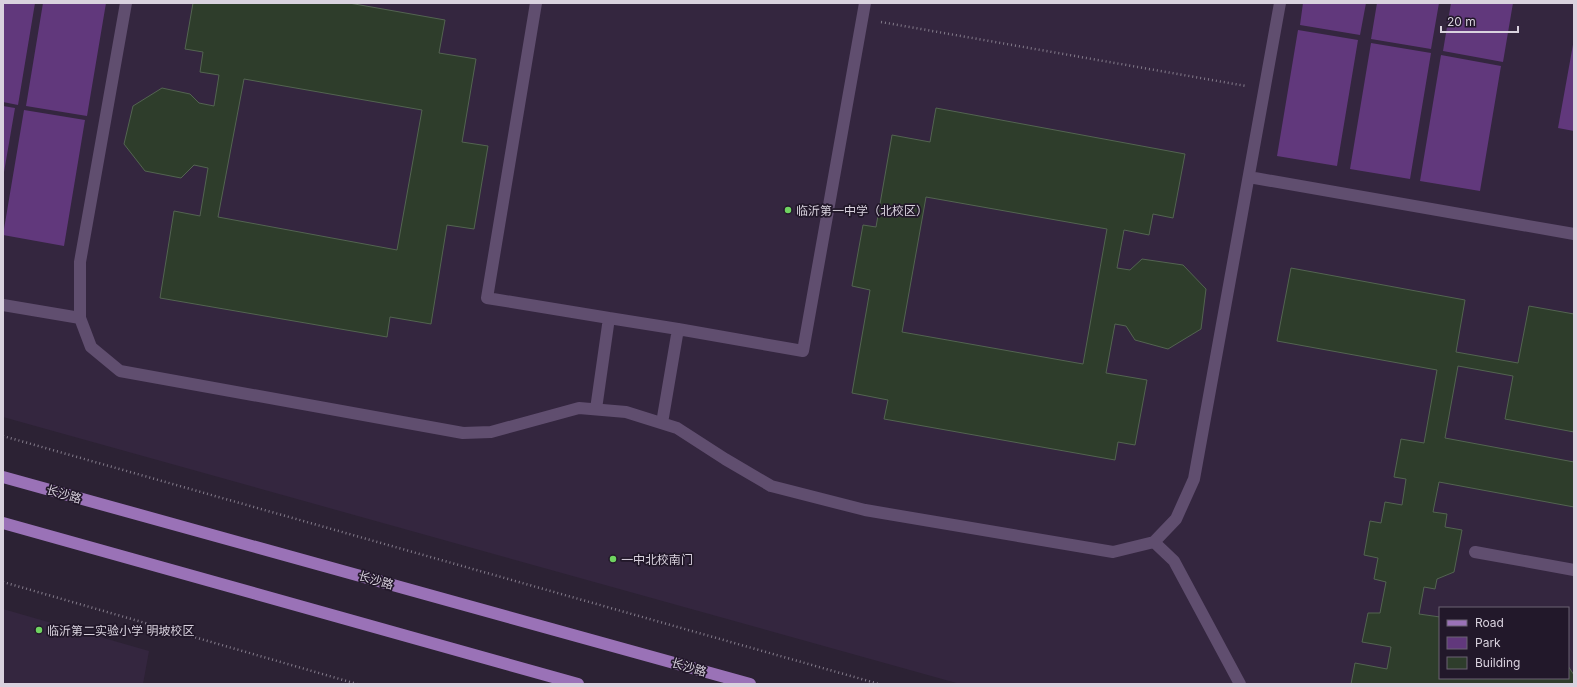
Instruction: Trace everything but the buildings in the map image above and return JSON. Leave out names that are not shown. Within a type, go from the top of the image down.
[{"type":"main road","name":"长沙路","points":[[3,477],[750,684]]},
{"type":"main road","points":[[3,523],[578,684]]},
{"type":"street","points":[[126,3],[80,262],[80,318],[91,347],[120,371],[463,434],[491,432],[579,408],[626,412],[677,428],[771,486],[865,510],[1114,552],[1154,542],[1176,519],[1194,479],[1280,3]]},
{"type":"street","points":[[536,3],[487,298],[803,351],[865,3]]},
{"type":"street","points":[[1249,177],[1574,234]]},
{"type":"street","points":[[3,305],[80,318]]},
{"type":"street","points":[[596,409],[609,318]]},
{"type":"street","points":[[662,423],[678,329]]},
{"type":"street","points":[[1154,542],[1174,561],[1240,684]]},
{"type":"street","points":[[1475,552],[1574,570]]},
{"type":"path","points":[[862,18],[1264,89]]},
{"type":"path","points":[[3,436],[879,684]]},
{"type":"path","points":[[3,582],[357,684]]},
{"type":"shaded area","name":"临沂第一中学（北校区）","points":[[3,3],[1574,3],[1574,684],[960,684],[3,417]]},
{"type":"shaded area","name":"临沂第二实验小学 明坡校区","points":[[3,609],[149,651],[143,684],[3,684]]},
{"type":"green space","points":[[3,3],[35,3],[18,105],[3,102]]},
{"type":"green space","points":[[43,3],[106,3],[87,116],[26,106]]},
{"type":"green space","points":[[1303,3],[1366,3],[1360,35],[1300,25]]},
{"type":"green space","points":[[1377,3],[1439,3],[1431,49],[1371,39]]},
{"type":"green space","points":[[1451,3],[1513,3],[1503,62],[1443,51]]},
{"type":"green space","points":[[1298,30],[1358,40],[1337,166],[1277,156]]},
{"type":"green space","points":[[1574,39],[1574,131],[1558,128]]},
{"type":"green space","points":[[1371,43],[1431,53],[1410,179],[1350,169]]},
{"type":"green space","points":[[1441,55],[1501,66],[1480,191],[1420,181]]},
{"type":"green space","points":[[3,106],[15,108],[3,178]]},
{"type":"green space","points":[[24,110],[85,120],[64,246],[3,235]]},
{"type":"place","name":"临沂第一中学（北校区）","points":[[788,210]]},
{"type":"place","name":"一中北校南门","points":[[613,559]]},
{"type":"place","name":"临沂第二实验小学 明坡校区","points":[[39,630]]}]
